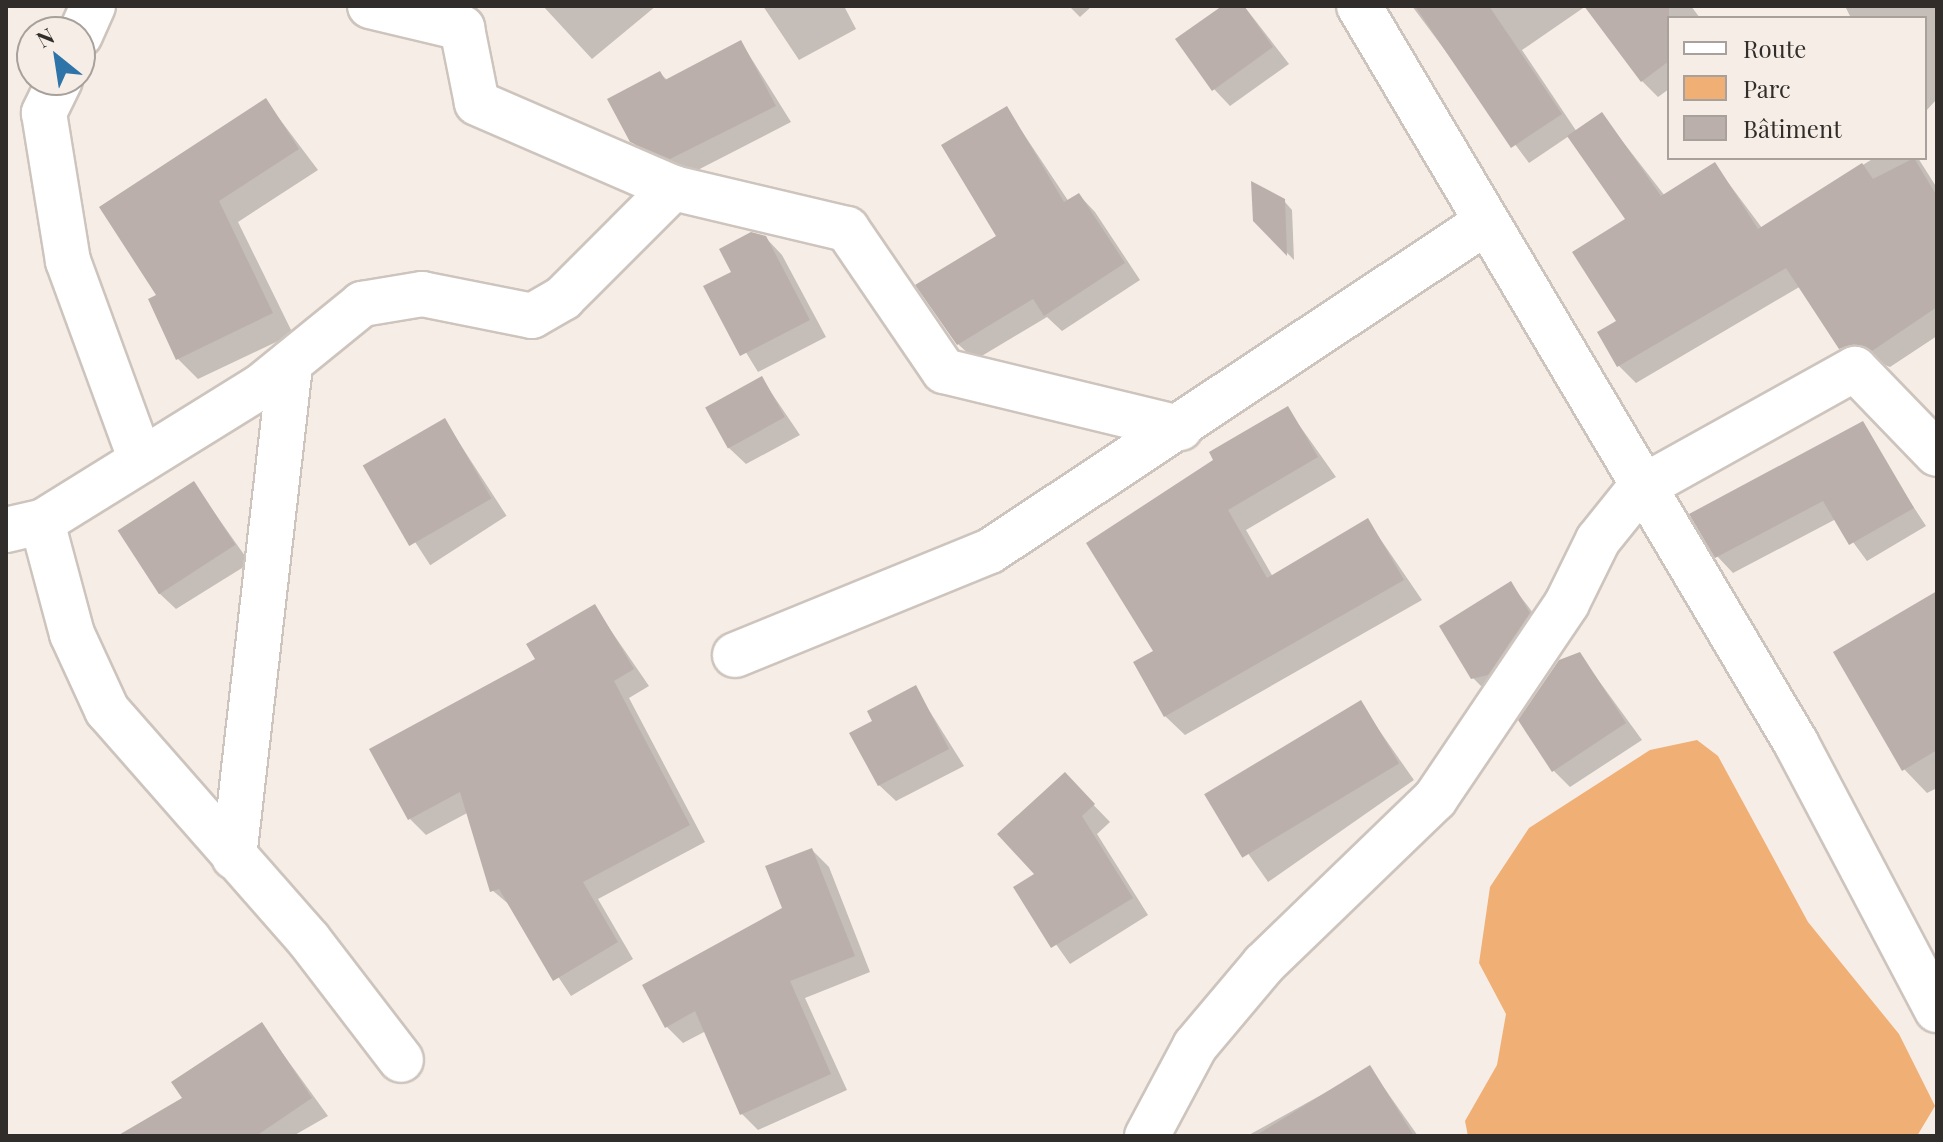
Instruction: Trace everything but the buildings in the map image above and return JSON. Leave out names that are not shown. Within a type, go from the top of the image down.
[{"type":"street","points":[[370,6],[462,28],[477,103],[673,188],[847,229],[944,371],[1180,428]]},
{"type":"street","points":[[1359,6],[1639,489],[1796,743],[1937,1010]]},
{"type":"street","points":[[52,96],[44,113],[68,261],[141,460]]},
{"type":"street","points":[[401,1060],[234,857],[107,710],[24,526],[141,460],[290,363],[362,304],[422,294],[532,316],[563,298],[673,188]]},
{"type":"street","points":[[735,655],[990,551],[1180,428],[1485,223]]},
{"type":"street","points":[[234,857],[290,363]]},
{"type":"street","points":[[1147,1136],[1195,1046],[1244,987],[1435,799],[1567,603],[1598,540],[1639,489],[1855,369],[1937,454]]},
{"type":"green space","points":[[1697,740],[1718,756],[1808,922],[1899,1034],[1935,1106],[1917,1136],[1468,1136],[1465,1121],[1497,1065],[1506,1014],[1479,963],[1490,887],[1529,828],[1650,750]]}]
